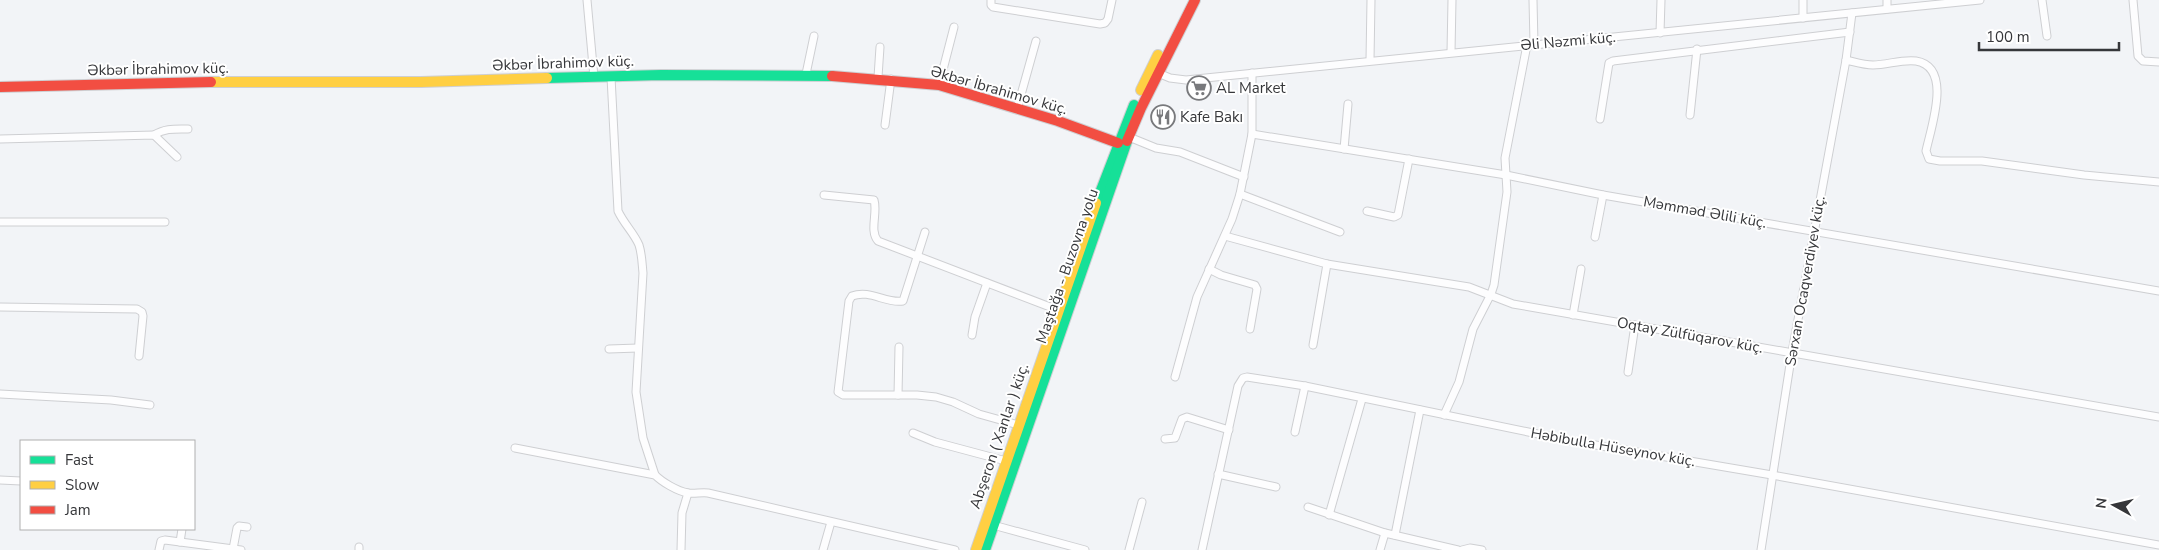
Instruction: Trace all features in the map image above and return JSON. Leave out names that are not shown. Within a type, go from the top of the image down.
[{"type":"main road","name":"Abşeron ( Xanlar ) küç.","points":[[976,550],[1058,310],[1118,143],[1154,71],[1186,0]]},
{"type":"main road","name":"Maştağa - Buzovna yolu","points":[[984,550],[1154,71],[1194,0]]},
{"type":"main road","name":"Əkbər İbrahimov küç.","points":[[0,87],[220,82],[421,82],[806,74],[878,77],[939,86],[1078,128],[1118,143]]},
{"type":"street","points":[[587,0],[594,77]]},
{"type":"street","points":[[991,0],[993,7],[1100,24],[1105,23],[1108,19],[1112,0]]},
{"type":"street","points":[[1370,60],[1371,0]]},
{"type":"street","points":[[1451,52],[1452,0]]},
{"type":"street","points":[[1444,415],[1459,382],[1473,329],[1491,294],[1496,274],[1507,192],[1505,158],[1530,44],[1533,0]]},
{"type":"street","points":[[1660,0],[1660,33]]},
{"type":"street","points":[[1803,0],[1804,18]]},
{"type":"street","points":[[1887,0],[1887,9]]},
{"type":"street","name":"Əli Nəzmi küç.","points":[[1154,71],[1170,78],[1186,80],[1980,0]]},
{"type":"street","points":[[2042,0],[2048,36]]},
{"type":"street","points":[[2133,0],[2138,56],[2143,61],[2159,62]]},
{"type":"street","name":"Sərxan Ocaqverdiyev küç.","points":[[1761,550],[1792,352],[1846,60],[1852,13]]},
{"type":"street","points":[[939,86],[954,27]]},
{"type":"street","points":[[1600,119],[1609,63],[1613,61],[1697,49],[1850,32]]},
{"type":"street","points":[[806,74],[814,36]]},
{"type":"street","points":[[1017,109],[1036,41]]},
{"type":"street","points":[[878,77],[880,47]]},
{"type":"street","points":[[1690,115],[1697,49]]},
{"type":"street","points":[[1846,60],[1873,65],[1916,61],[1930,67],[1936,76],[1938,88],[1926,150],[1929,159],[1982,162],[2159,182]]},
{"type":"street","points":[[1176,377],[1197,297],[1225,236],[1240,194],[1252,134],[1252,73]]},
{"type":"street","points":[[611,77],[618,211],[624,224],[638,244],[642,256],[643,273],[638,348],[637,408],[643,438],[654,475]]},
{"type":"street","points":[[885,125],[891,79]]},
{"type":"street","points":[[1344,148],[1348,104]]},
{"type":"street","points":[[0,139],[154,135],[161,130],[188,129]]},
{"type":"street","name":"Məmməd Əlili küç.","points":[[1252,134],[1506,175],[1603,195],[2159,290]]},
{"type":"street","points":[[154,135],[177,157]]},
{"type":"street","points":[[1129,137],[1156,148],[1180,152],[1244,177]]},
{"type":"street","points":[[1367,211],[1394,217],[1398,215],[1409,159]]},
{"type":"street","points":[[1240,194],[1340,232]]},
{"type":"street","points":[[824,195],[874,200],[876,205],[875,237],[878,240],[1058,310]]},
{"type":"street","points":[[1595,237],[1603,195]]},
{"type":"street","points":[[0,222],[165,222]]},
{"type":"street","points":[[925,232],[903,301],[897,302],[864,293],[852,296],[849,301],[838,392],[844,395],[927,396],[944,399],[980,414],[1018,425]]},
{"type":"street","name":"Oqtay Zülfüqarov küç.","points":[[1225,236],[1327,264],[1469,287],[1513,304],[2159,417]]},
{"type":"street","points":[[1313,345],[1327,264]]},
{"type":"street","points":[[1573,315],[1581,268]]},
{"type":"street","points":[[1209,269],[1221,276],[1255,285],[1250,329]]},
{"type":"street","points":[[972,334],[976,312],[987,283]]},
{"type":"street","points":[[0,307],[138,309],[142,312],[143,316],[139,356]]},
{"type":"street","points":[[1628,372],[1635,325]]},
{"type":"street","points":[[898,395],[899,346]]},
{"type":"street","points":[[609,349],[638,348]]},
{"type":"street","name":"Həbibulla Hüseynov küç.","points":[[1202,550],[1238,386],[1243,378],[1255,378],[1305,386],[1572,441],[2159,545]]},
{"type":"street","points":[[1295,432],[1305,386]]},
{"type":"street","points":[[0,394],[111,400],[150,405]]},
{"type":"street","points":[[1329,515],[1362,399]]},
{"type":"street","points":[[1395,535],[1420,410]]},
{"type":"street","points":[[1165,438],[1175,438],[1182,419],[1187,417],[1229,430]]},
{"type":"street","points":[[912,433],[935,442],[1006,461]]},
{"type":"street","points":[[516,448],[654,475],[688,493],[697,491],[708,493],[955,550]]},
{"type":"street","points":[[1218,474],[1276,487]]},
{"type":"street","points":[[0,480],[20,480]]},
{"type":"street","points":[[682,550],[682,513],[688,493]]},
{"type":"street","points":[[1129,550],[1142,502]]},
{"type":"street","points":[[1308,507],[1385,533],[1458,550]]},
{"type":"street","points":[[823,550],[831,522]]},
{"type":"street","points":[[993,525],[1085,550]]},
{"type":"street","points":[[159,550],[161,542],[165,540],[237,549],[237,528],[239,526],[247,527]]},
{"type":"street","points":[[180,542],[182,530]]},
{"type":"street","points":[[1380,550],[1385,533]]},
{"type":"street","points":[[1462,550],[1482,550]]},
{"type":"traffic: fast","points":[[547,78],[661,75],[832,76]]},
{"type":"traffic: fast","points":[[1096,203],[1134,105]]},
{"type":"traffic: fast","points":[[985,550],[1127,141]]},
{"type":"traffic: slow","points":[[1141,90],[1158,55]]},
{"type":"traffic: slow","points":[[211,82],[421,82],[547,78]]},
{"type":"traffic: slow","points":[[976,550],[1096,203]]},
{"type":"traffic: jam","points":[[1127,141],[1141,108],[1195,0]]},
{"type":"traffic: jam","points":[[832,76],[939,85],[1058,121],[1118,143]]},
{"type":"traffic: jam","points":[[0,87],[211,82]]},
{"type":"place","name":"AL Market","points":[[1199,88]]},
{"type":"place","name":"Kafe Bakı","points":[[1163,117]]}]
